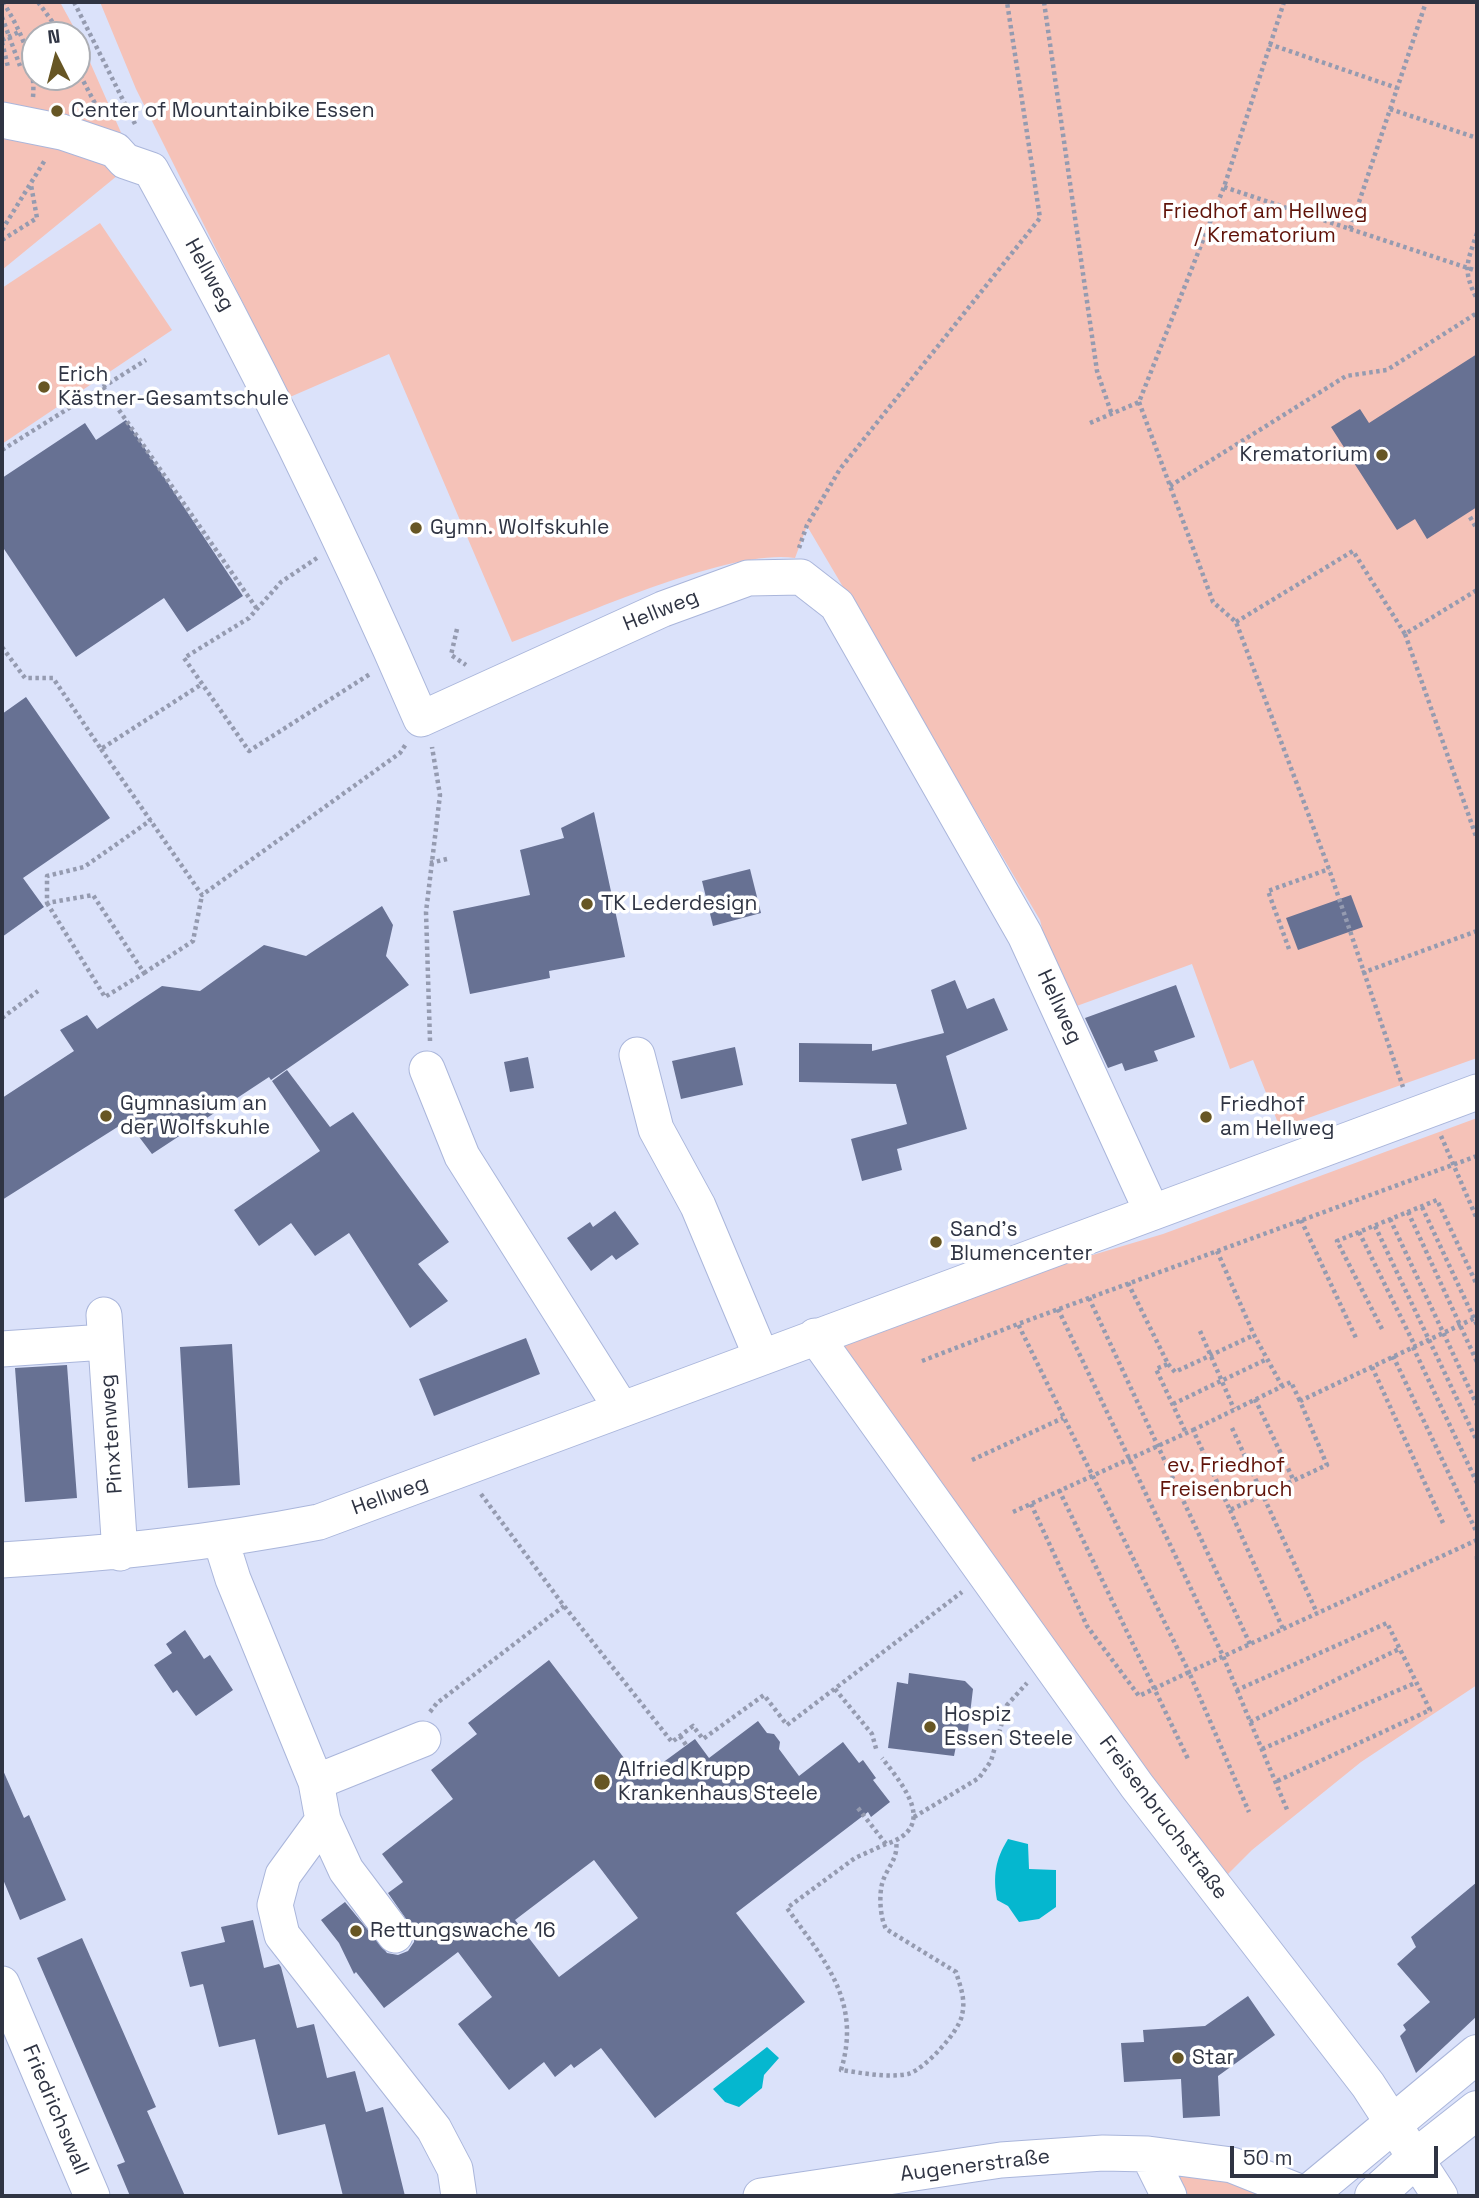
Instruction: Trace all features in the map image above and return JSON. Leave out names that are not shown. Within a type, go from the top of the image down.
[{"type":"main road","points":[[1306,2196],[1477,2054]]},
{"type":"main road","points":[[1374,2196],[1416,2158],[1477,2110]]},
{"type":"street","points":[[31,126],[115,149],[125,161],[151,170]]},
{"type":"street","name":"Hellweg","points":[[151,170],[261,373],[342,543],[421,719],[663,609],[748,578],[801,577],[837,605],[1025,934],[1152,1212]]},
{"type":"street","points":[[637,1055],[656,1129],[698,1206],[761,1356]]},
{"type":"street","points":[[427,1069],[461,1156],[621,1408]]},
{"type":"street","name":"Hellweg","points":[[2,1560],[120,1553],[221,1541],[319,1522],[1477,1092]]},
{"type":"street","name":"Pinxtenweg","points":[[2,1349],[104,1328],[120,1553]]},
{"type":"street","name":"Freisenbruchstraße","points":[[815,1336],[1137,1786],[1394,2123],[1440,2196]]},
{"type":"street","points":[[221,1541],[233,1579],[316,1782],[323,1819],[346,1870],[395,1935]]},
{"type":"street","points":[[316,1782],[423,1739]]},
{"type":"street","points":[[323,1819],[283,1875],[275,1905],[282,1935],[434,2129],[455,2169],[459,2196]]},
{"type":"street","name":"Friedrichswall","points":[[2,1984],[92,2196]]},
{"type":"street","name":"Augenerstraße","points":[[761,2196],[1001,2160],[1103,2153],[1149,2154],[1233,2165],[1306,2196]]},
{"type":"street","points":[[1149,2154],[1169,2196]]},
{"type":"path","points":[[2,240],[37,218],[30,184],[35,80],[19,32],[3,2]]},
{"type":"path","points":[[38,2],[52,21]]},
{"type":"path","points":[[74,2],[144,142],[151,170]]},
{"type":"path","points":[[789,577],[807,525],[840,469],[1040,218],[1007,2]]},
{"type":"path","points":[[1044,2],[1097,371],[1112,415]]},
{"type":"path","points":[[1284,2],[1224,187],[1139,402],[1213,602],[1236,622],[1329,869],[1362,973],[1422,1112],[1454,1164],[1477,1219]]},
{"type":"path","points":[[1350,229],[1426,2]]},
{"type":"path","points":[[2,18],[11,36],[20,66]]},
{"type":"path","points":[[8,67],[2,41],[19,32]]},
{"type":"path","points":[[1269,44],[1397,88]]},
{"type":"path","points":[[1390,109],[1477,138]]},
{"type":"path","points":[[2,230],[30,184]]},
{"type":"path","points":[[1224,187],[1477,271]]},
{"type":"path","points":[[1477,233],[1465,267],[1468,281],[1477,299]]},
{"type":"path","points":[[1170,486],[1346,376],[1387,370],[1477,313]]},
{"type":"path","points":[[2,450],[146,360]]},
{"type":"path","points":[[103,387],[257,608]]},
{"type":"path","points":[[1090,422],[1139,402]]},
{"type":"path","points":[[1471,517],[1477,529]]},
{"type":"path","points":[[342,543],[281,582],[249,618],[184,658],[249,751],[365,676],[397,663]]},
{"type":"path","points":[[1236,622],[1353,551],[1405,634],[1474,821],[1477,839]]},
{"type":"path","points":[[1405,634],[1477,590]]},
{"type":"path","points":[[457,629],[451,655],[472,669]]},
{"type":"path","points":[[2,647],[25,678],[53,678],[202,895]]},
{"type":"path","points":[[102,749],[202,684]]},
{"type":"path","points":[[421,719],[430,739],[439,778],[438,815],[429,863],[426,935],[431,1024],[427,1069]]},
{"type":"path","points":[[151,820],[84,867],[47,876],[47,903],[105,997],[193,941],[202,895],[400,753],[421,719]]},
{"type":"path","points":[[429,863],[447,859]]},
{"type":"path","points":[[1289,949],[1268,891],[1329,869]]},
{"type":"path","points":[[47,903],[93,895],[144,973]]},
{"type":"path","points":[[1362,973],[1477,931]]},
{"type":"path","points":[[2,1018],[38,991]]},
{"type":"path","points":[[922,1361],[1477,1156]]},
{"type":"path","points":[[1382,1329],[1337,1241],[1437,1200],[1477,1285]]},
{"type":"path","points":[[1422,1207],[1477,1325]]},
{"type":"path","points":[[1408,1212],[1477,1362]]},
{"type":"path","points":[[1390,1219],[1477,1405]]},
{"type":"path","points":[[1301,1220],[1356,1338]]},
{"type":"path","points":[[1375,1226],[1477,1441]]},
{"type":"path","points":[[1359,1232],[1477,1483]]},
{"type":"path","points":[[1217,1251],[1254,1335],[1282,1386]]},
{"type":"path","points":[[1128,1283],[1168,1364],[1175,1372],[1254,1335]]},
{"type":"path","points":[[1088,1298],[1250,1644]]},
{"type":"path","points":[[1058,1309],[1223,1656],[1288,1812]]},
{"type":"path","points":[[1300,1401],[1476,1318]]},
{"type":"path","points":[[1018,1324],[1189,1672],[1249,1812]]},
{"type":"path","points":[[1200,1331],[1234,1409]]},
{"type":"path","points":[[1394,1356],[1477,1533]]},
{"type":"path","points":[[1173,1404],[1267,1359]]},
{"type":"path","points":[[1168,1364],[1156,1369],[1186,1433]]},
{"type":"path","points":[[1372,1367],[1443,1522]]},
{"type":"path","points":[[1013,1512],[1291,1382],[1327,1465],[1230,1510]]},
{"type":"path","points":[[1255,1399],[1294,1481]]},
{"type":"path","points":[[972,1460],[1063,1418]]},
{"type":"path","points":[[1232,1428],[1317,1613]]},
{"type":"path","points":[[1193,1430],[1283,1629]]},
{"type":"path","points":[[463,1469],[564,1606],[672,1742],[693,1726],[703,1739],[764,1695],[787,1724],[962,1592],[982,1571]]},
{"type":"path","points":[[1059,1490],[1189,1761]]},
{"type":"path","points":[[1031,1504],[1087,1626],[1139,1696],[1477,1541]]},
{"type":"path","points":[[1477,1556],[1477,1561]]},
{"type":"path","points":[[423,1739],[425,1719],[437,1703],[564,1606]]},
{"type":"path","points":[[1237,1690],[1387,1623],[1430,1710],[1275,1783]]},
{"type":"path","points":[[1250,1722],[1399,1648]]},
{"type":"path","points":[[507,1649],[512,1656]]},
{"type":"path","points":[[914,1817],[979,1778],[991,1761],[1007,1705],[1050,1665]]},
{"type":"path","points":[[1262,1749],[1415,1683]]},
{"type":"path","points":[[835,1689],[872,1734],[877,1752]]},
{"type":"path","points":[[680,1736],[687,1745]]},
{"type":"path","points":[[882,1758],[912,1797],[914,1817],[909,1829],[896,1841],[855,1858],[787,1908],[833,1972],[843,1994],[847,2018],[846,2054],[842,2070],[907,2074],[922,2068],[943,2045],[962,2017],[963,1996],[956,1972],[886,1928],[881,1920],[882,1883],[893,1864],[896,1841]]},
{"type":"path","points":[[858,1808],[886,1844]]},
{"type":"green space","name":"Center of Mountainbike Essen","points":[[2,2],[60,2],[70,21],[21,21],[21,91],[91,91],[91,64],[134,162],[2,270]]},
{"type":"green space","name":"Friedhof am Hellweg / Krematorium","points":[[100,2],[1477,2],[1477,1058],[1280,1128],[1253,1060],[1230,1069],[1192,964],[1063,1011],[1040,920],[807,526],[795,558],[767,558],[732,563],[694,574],[613,602],[512,642],[389,354],[290,397],[136,89]]},
{"type":"green space","name":"Erich Kästner-Gesamtschule","points":[[100,223],[172,330],[2,444],[2,288]]},
{"type":"green space","name":"ev. Friedhof Freisenbruch","points":[[1477,1118],[1477,1685],[1361,1762],[1252,1850],[1215,1887],[818,1337],[1163,1234]]},
{"type":"green space","points":[[1151,2155],[1304,2196],[1171,2196]]},
{"type":"water","points":[[1008,1839],[1028,1844],[1029,1869],[1056,1870],[1056,1907],[1039,1919],[1019,1922],[1008,1906],[997,1900],[996,1868]]},
{"type":"water","points":[[767,2047],[779,2058],[764,2075],[762,2088],[739,2107],[725,2102],[713,2089]]},
{"type":"building","name":"Krematorium","points":[[1477,354],[1477,507],[1427,539],[1415,519],[1397,530],[1331,427],[1360,409],[1369,423]]},
{"type":"building","points":[[126,420],[243,596],[187,632],[164,598],[76,657],[2,546],[2,478],[85,423],[96,440]]},
{"type":"building","points":[[26,697],[110,818],[23,878],[44,907],[2,937],[2,714]]},
{"type":"building","points":[[594,812],[625,957],[549,971],[550,978],[470,994],[453,911],[530,895],[520,850],[564,838],[561,828]]},
{"type":"building","points":[[750,869],[761,913],[713,926],[702,881]]},
{"type":"building","points":[[1351,895],[1363,927],[1298,950],[1286,918]]},
{"type":"building","name":"Gymnasium an der Wolfskuhle","points":[[382,906],[393,925],[386,956],[409,985],[271,1080],[269,1077],[152,1154],[127,1121],[2,1200],[2,1098],[74,1051],[60,1030],[87,1015],[97,1029],[162,986],[200,991],[264,945],[306,956]]},
{"type":"building","points":[[955,980],[967,1009],[994,998],[1008,1030],[946,1056],[967,1129],[897,1149],[902,1170],[862,1181],[851,1139],[907,1124],[896,1084],[799,1082],[799,1043],[872,1044],[872,1051],[944,1033],[931,990]]},
{"type":"building","points":[[1176,985],[1195,1037],[1154,1051],[1158,1061],[1125,1071],[1122,1063],[1108,1068],[1085,1018]]},
{"type":"building","points":[[735,1047],[743,1085],[681,1099],[672,1061]]},
{"type":"building","points":[[528,1057],[534,1088],[510,1092],[504,1062]]},
{"type":"building","points":[[287,1070],[330,1127],[353,1112],[449,1242],[418,1264],[448,1301],[410,1328],[349,1233],[315,1256],[291,1223],[259,1246],[234,1210],[320,1151],[272,1081]]},
{"type":"building","points":[[615,1211],[639,1244],[616,1260],[612,1255],[591,1271],[567,1238],[590,1222],[593,1227]]},
{"type":"building","points":[[526,1338],[540,1374],[434,1416],[419,1379]]},
{"type":"building","points":[[232,1344],[240,1485],[188,1488],[180,1347]]},
{"type":"building","points":[[67,1365],[77,1498],[25,1502],[15,1368]]},
{"type":"building","points":[[185,1630],[204,1659],[210,1655],[233,1690],[196,1716],[177,1690],[173,1693],[154,1665],[172,1653],[166,1644]]},
{"type":"building","points":[[549,1660],[634,1771],[648,1761],[654,1769],[695,1739],[709,1758],[758,1721],[767,1733],[774,1734],[780,1742],[779,1749],[799,1776],[843,1742],[859,1763],[863,1760],[876,1778],[873,1780],[890,1802],[871,1817],[868,1812],[736,1913],[805,2002],[655,2118],[601,2048],[574,2068],[571,2064],[555,2077],[544,2062],[509,2090],[458,2024],[492,1997],[458,1952],[384,2008],[356,1972],[354,1974],[339,1943],[321,1920],[345,1902],[387,1953],[398,1955],[408,1951],[414,1942],[415,1932],[388,1893],[403,1882],[382,1854],[453,1799],[431,1770],[477,1734],[468,1723]],"holes":[[[594,1860],[638,1918],[559,1977],[515,1920]]]},
{"type":"building","name":"Hospiz Essen Steele","points":[[909,1673],[965,1681],[973,1689],[966,1747],[956,1746],[954,1756],[888,1748],[897,1682],[908,1684]]},
{"type":"building","points":[[2,1768],[24,1818],[29,1815],[66,1900],[20,1920],[2,1877]]},
{"type":"building","points":[[1477,1882],[1477,2016],[1416,2073],[1400,2036],[1406,2030],[1403,2025],[1430,2002],[1397,1964],[1416,1947],[1411,1937]]},
{"type":"building","points":[[253,1920],[264,1968],[279,1964],[281,1967],[297,2028],[314,2024],[327,2078],[355,2071],[366,2112],[383,2107],[405,2196],[343,2196],[325,2124],[278,2135],[255,2039],[219,2047],[203,1984],[190,1987],[181,1952],[225,1942],[221,1927]]},
{"type":"building","points":[[82,1938],[156,2107],[147,2111],[185,2196],[130,2196],[117,2165],[125,2162],[37,1958]]},
{"type":"building","points":[[1248,1996],[1275,2035],[1218,2076],[1220,2116],[1183,2118],[1181,2079],[1124,2082],[1121,2043],[1144,2042],[1143,2030],[1205,2026]]},
{"type":"place","name":"Center of Mountainbike Essen","points":[[57,111]]},
{"type":"place","name":"Erich Kästner-Gesamtschule","points":[[44,387]]},
{"type":"place","name":"Krematorium","points":[[1382,455]]},
{"type":"place","name":"Gymn. Wolfskuhle","points":[[416,528]]},
{"type":"place","name":"TK Lederdesign","points":[[587,904]]},
{"type":"place","name":"Gymnasium an der Wolfskuhle","points":[[106,1116]]},
{"type":"place","name":"Friedhof am Hellweg","points":[[1206,1117]]},
{"type":"place","name":"Sand's Blumencenter","points":[[936,1242]]},
{"type":"place","name":"Hospiz Essen Steele","points":[[930,1727]]},
{"type":"place","name":"Alfried Krupp Krankenhaus Steele","points":[[602,1782]]},
{"type":"place","name":"Rettungswache 16","points":[[356,1931]]},
{"type":"place","name":"Star","points":[[1178,2058]]}]
